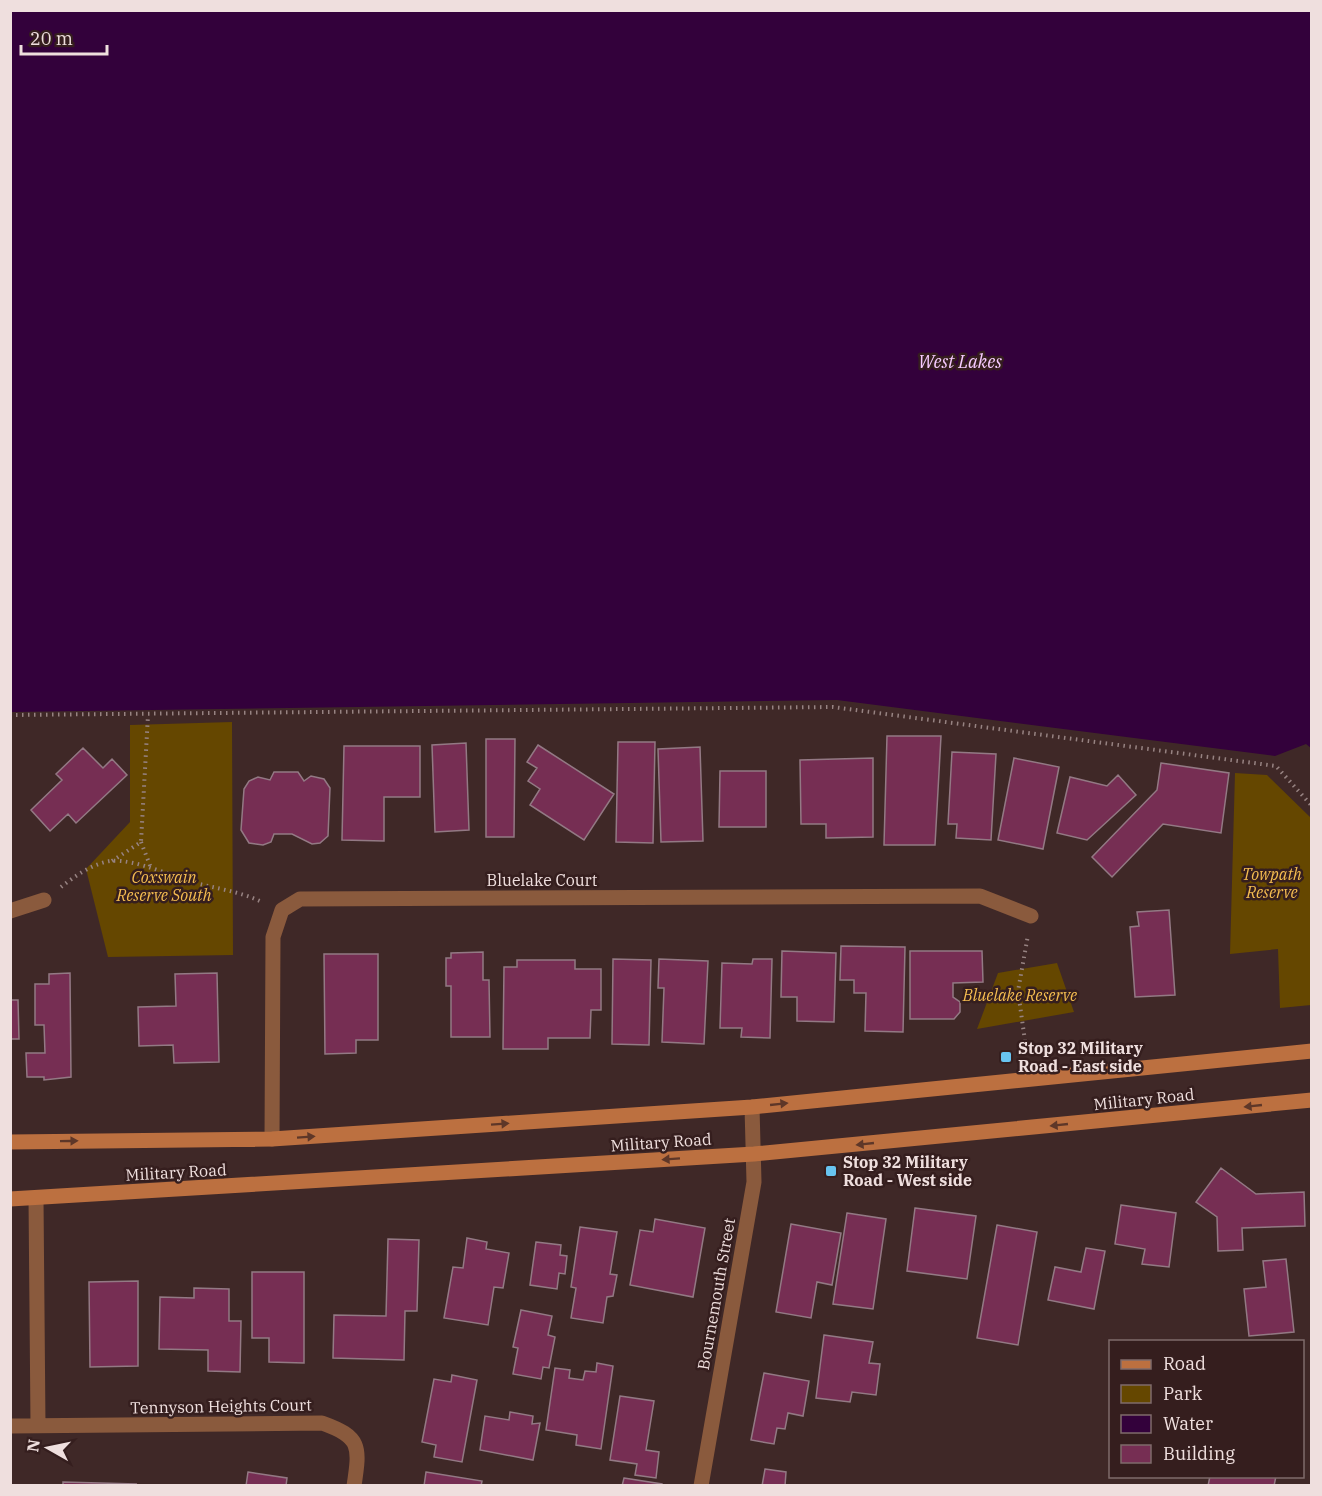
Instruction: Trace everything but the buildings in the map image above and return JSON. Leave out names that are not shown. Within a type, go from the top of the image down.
[{"type":"main road","name":"Military Road","points":[[10,1142],[272,1139],[752,1107],[1311,1051]]},
{"type":"main road","name":"Military Road","points":[[10,1199],[754,1154],[1311,1100]]},
{"type":"street","name":"Bluelake Court","points":[[282,910],[300,899],[980,896],[1031,916]]},
{"type":"street","points":[[10,910],[44,900]]},
{"type":"street","points":[[272,1139],[273,937],[282,910]]},
{"type":"street","name":"Bournemouth Street","points":[[701,1485],[754,1182],[752,1107]]},
{"type":"street","points":[[36,1198],[38,1425]]},
{"type":"street","name":"Tennyson Heights Court","points":[[10,1426],[322,1423],[347,1432],[357,1450],[354,1485]]},
{"type":"path","points":[[10,715],[832,707],[1276,766],[1311,806]]},
{"type":"path","points":[[148,715],[141,842],[150,868]]},
{"type":"path","points":[[44,900],[78,873],[111,861],[141,842]]},
{"type":"path","points":[[111,861],[150,868],[204,885],[234,890],[282,910]]},
{"type":"path","points":[[1025,1041],[1018,991],[1031,916]]},
{"type":"green space","name":"Coxswain Reserve South","points":[[232,722],[233,955],[108,957],[86,869],[130,822],[130,725]]},
{"type":"green space","name":"Towpath Reserve","points":[[1235,773],[1267,775],[1311,818],[1311,1005],[1280,1008],[1278,949],[1230,954]]},
{"type":"green space","name":"Bluelake Reserve","points":[[1057,963],[1074,1012],[977,1029],[998,973]]},
{"type":"water","name":"West Lakes","points":[[10,11],[1311,11],[1311,748],[1306,744],[1275,756],[837,700],[11,712]]},
{"type":"place","name":"Stop 32 Military Road - East side","points":[[1006,1057]]},
{"type":"place","name":"Stop 32 Military Road - West side","points":[[831,1171]]}]
